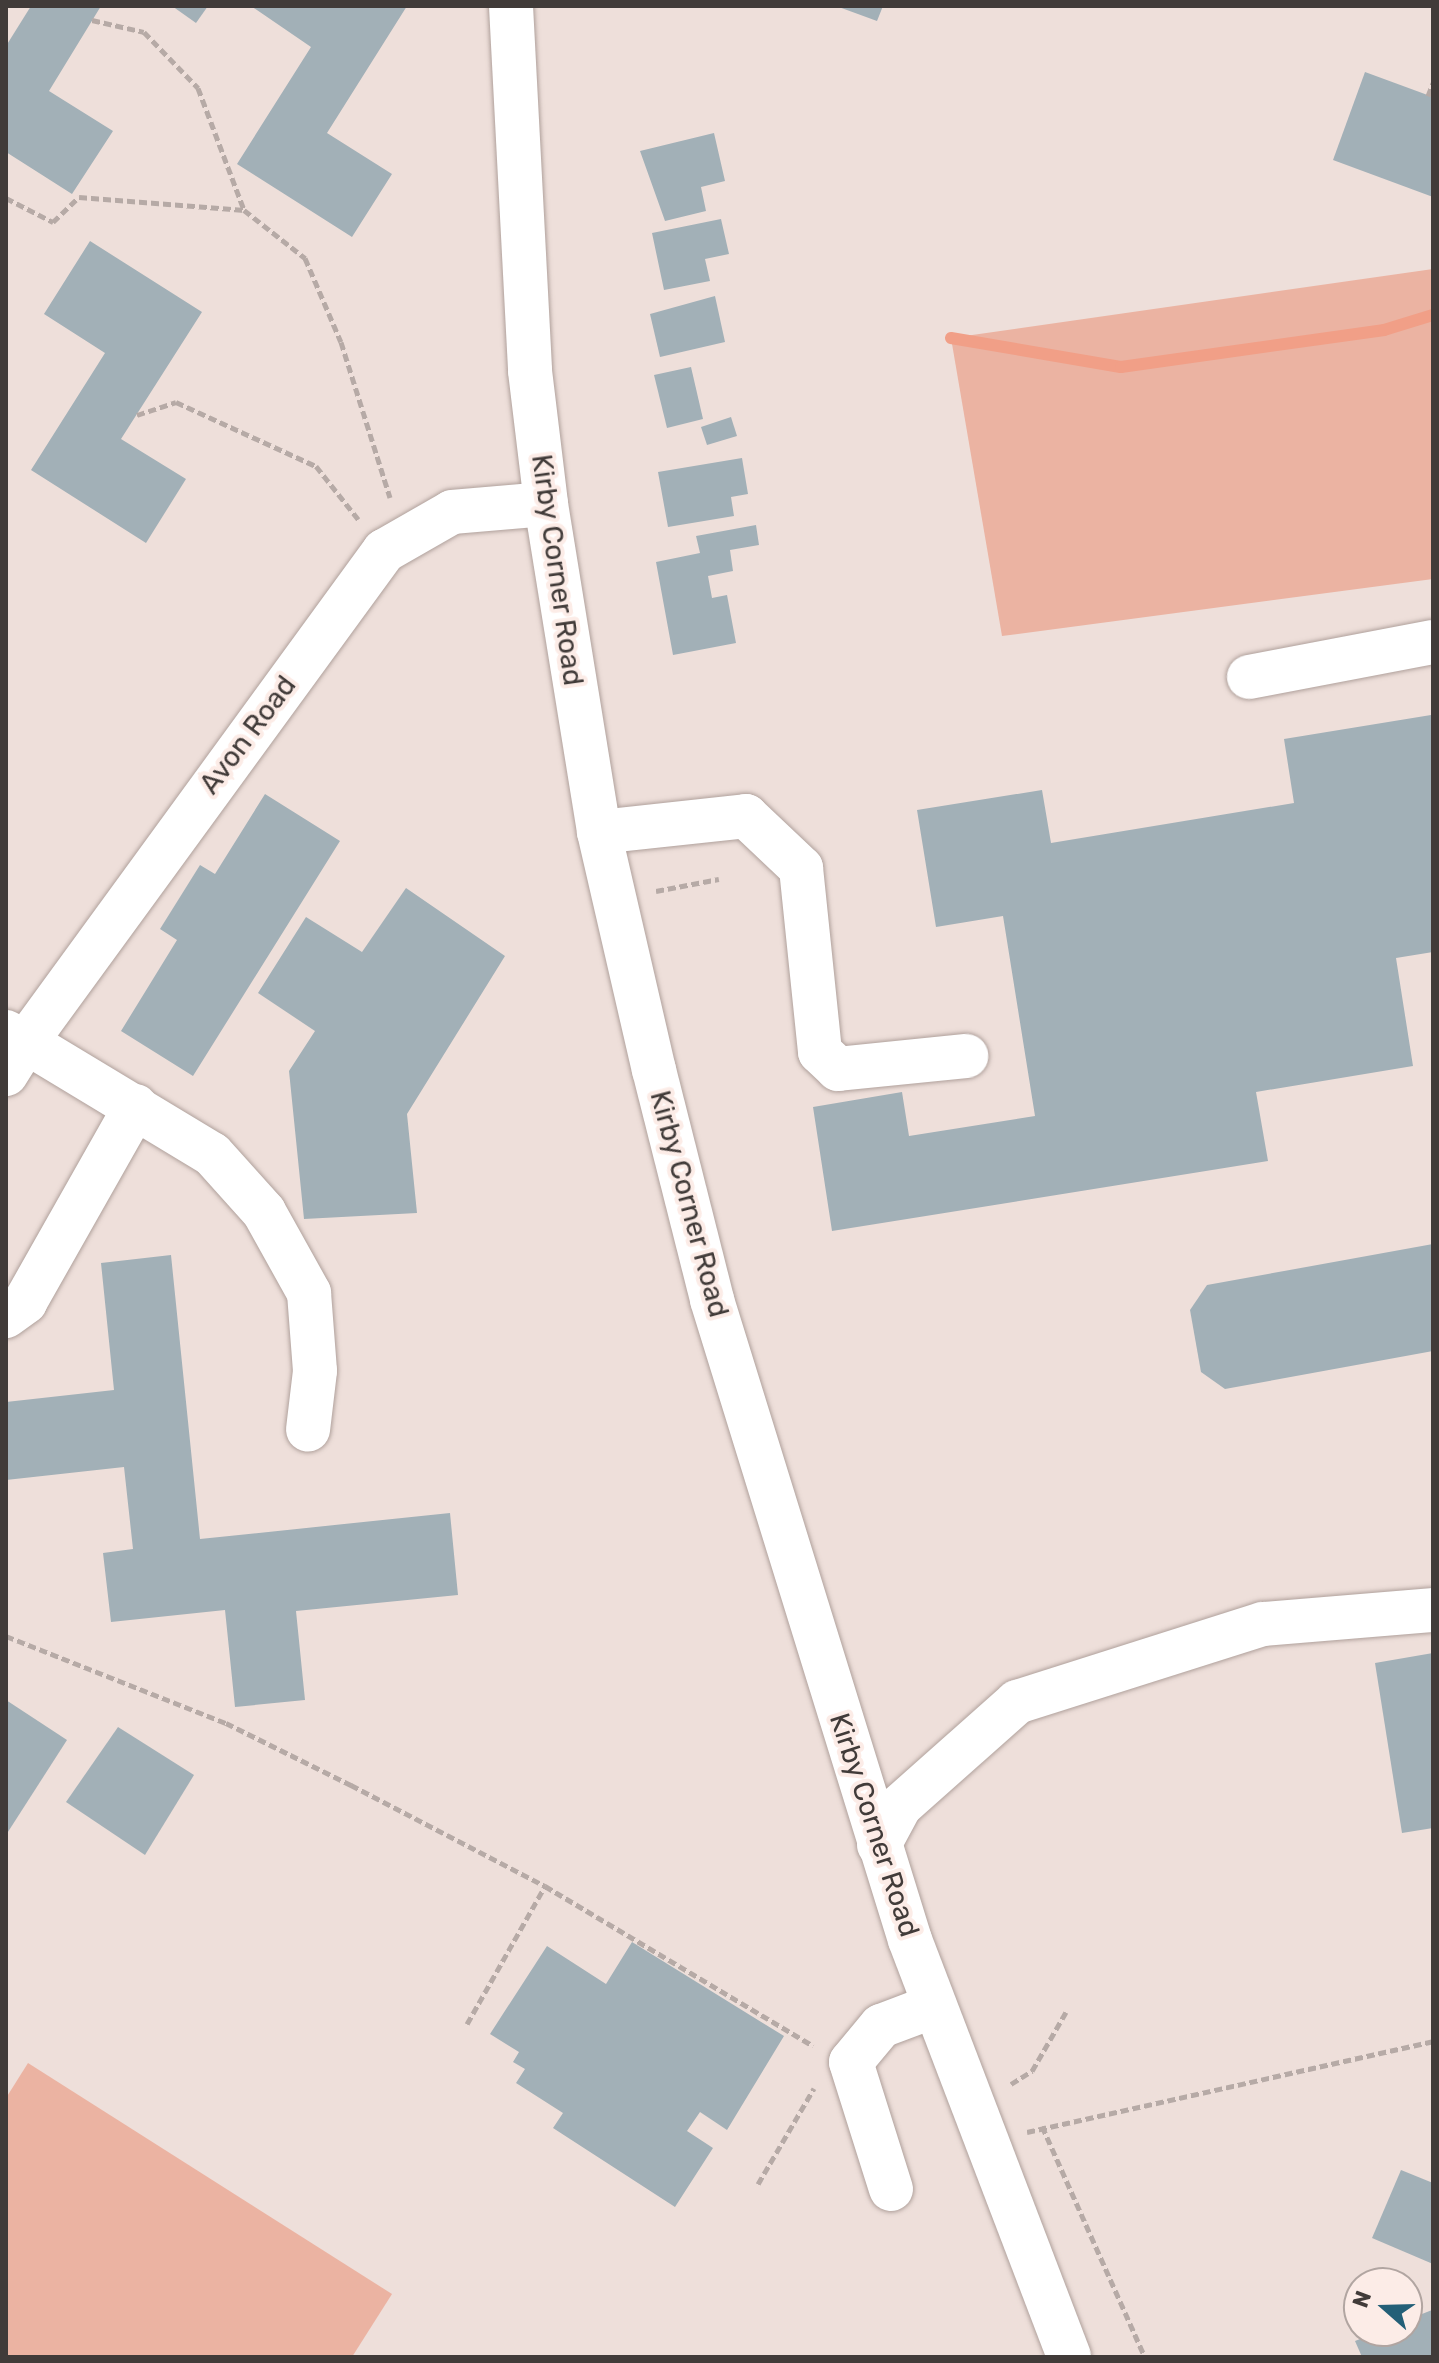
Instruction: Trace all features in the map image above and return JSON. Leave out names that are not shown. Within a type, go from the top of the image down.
[{"type":"street","name":"Kirby Corner Road","points":[[511,6],[530,371],[546,504],[599,832],[712,1300],[879,1845],[981,2135],[1069,2357]]},
{"type":"street","name":"Avon Road","points":[[13,1049],[384,551],[452,512],[546,504]]},
{"type":"street","points":[[1249,677],[1433,642]]},
{"type":"street","points":[[599,832],[746,816],[801,868],[820,1052],[838,1069],[966,1056]]},
{"type":"street","points":[[13,1049],[136,1106],[212,1154],[264,1212],[309,1293],[315,1371],[308,1430]]},
{"type":"street","points":[[6,1316],[25,1302],[136,1106]]},
{"type":"street","points":[[879,1845],[900,1806],[1017,1702],[1100,1673],[1263,1624],[1433,1610]]},
{"type":"street","points":[[891,2189],[841,2060],[881,2026],[934,2006]]},
{"type":"path","points":[[92,20],[144,32],[198,88],[244,210],[305,258],[341,342],[390,495],[384,551]]},
{"type":"path","points":[[1428,96],[1433,83]]},
{"type":"path","points":[[6,198],[53,222],[79,197],[244,210]]},
{"type":"path","points":[[137,415],[176,402],[316,466],[384,551]]},
{"type":"path","points":[[615,899],[719,879]]},
{"type":"path","points":[[6,1636],[226,1723],[545,1886],[841,2060],[758,2184]]},
{"type":"path","points":[[467,2024],[545,1886]]},
{"type":"path","points":[[981,2135],[1000,2091],[1032,2071],[1066,2012]]},
{"type":"path","points":[[981,2135],[1042,2126],[1433,2041]]},
{"type":"path","points":[[1042,2126],[1145,2357]]},
{"type":"shaded area","points":[[1433,269],[1433,579],[1002,636],[951,338]]},
{"type":"shaded area","points":[[28,2063],[392,2294],[352,2357],[6,2357],[6,2098]]},
{"type":"building","points":[[31,6],[101,6],[49,91],[113,131],[72,194],[6,152],[6,46]]},
{"type":"building","points":[[172,6],[208,6],[196,23]]},
{"type":"building","points":[[251,6],[407,6],[327,133],[392,174],[352,237],[237,164],[311,47]]},
{"type":"building","points":[[836,6],[883,6],[877,21]]},
{"type":"building","points":[[1365,72],[1433,97],[1433,197],[1333,160]]},
{"type":"building","points":[[714,133],[725,181],[701,187],[706,211],[665,221],[640,151]]},
{"type":"building","points":[[721,219],[729,254],[705,259],[710,281],[664,290],[652,233]]},
{"type":"building","points":[[90,241],[202,312],[121,439],[186,479],[146,543],[31,470],[105,353],[44,314]]},
{"type":"building","points":[[715,296],[725,342],[660,357],[650,314]]},
{"type":"building","points":[[691,367],[703,419],[667,428],[654,375]]},
{"type":"building","points":[[731,417],[737,436],[707,445],[701,427]]},
{"type":"building","points":[[742,458],[748,494],[731,497],[734,516],[668,527],[658,472]]},
{"type":"building","points":[[756,525],[759,545],[730,550],[733,571],[708,576],[712,598],[727,595],[736,643],[673,655],[656,562],[700,553],[696,536]]},
{"type":"building","points":[[1431,715],[1433,952],[1396,958],[1413,1066],[1256,1092],[1268,1161],[832,1231],[813,1107],[902,1092],[909,1136],[1035,1116],[1003,916],[936,927],[917,810],[1042,790],[1051,843],[1294,803],[1284,739]]},
{"type":"building","points":[[265,794],[340,841],[193,1076],[121,1031],[177,940],[160,929],[200,865],[215,874]]},
{"type":"building","points":[[406,888],[505,956],[407,1114],[417,1213],[304,1219],[289,1071],[315,1031],[258,993],[306,917],[362,952]]},
{"type":"building","points":[[1433,1244],[1433,1351],[1225,1389],[1201,1372],[1190,1310],[1207,1285]]},
{"type":"building","points":[[171,1255],[200,1539],[450,1513],[458,1595],[296,1611],[305,1700],[235,1707],[225,1610],[111,1622],[103,1553],[133,1549],[124,1467],[6,1480],[6,1402],[114,1390],[101,1263]]},
{"type":"building","points":[[1433,1653],[1433,1828],[1402,1833],[1375,1663]]},
{"type":"building","points":[[6,1700],[67,1740],[6,1835]]},
{"type":"building","points":[[118,1727],[194,1775],[145,1855],[66,1802]]},
{"type":"building","points":[[632,1942],[784,2036],[727,2130],[700,2112],[687,2131],[713,2148],[675,2207],[553,2128],[563,2113],[516,2083],[525,2069],[513,2062],[519,2052],[490,2034],[547,1946],[606,1984]]},
{"type":"building","points":[[1401,2170],[1433,2183],[1433,2264],[1372,2238]]},
{"type":"building","points":[[1432,2310],[1433,2357],[1362,2357],[1358,2347],[1423,2347],[1423,2314]]},
{"type":"waterway","points":[[951,338],[1121,367],[1384,330],[1433,315]]}]
